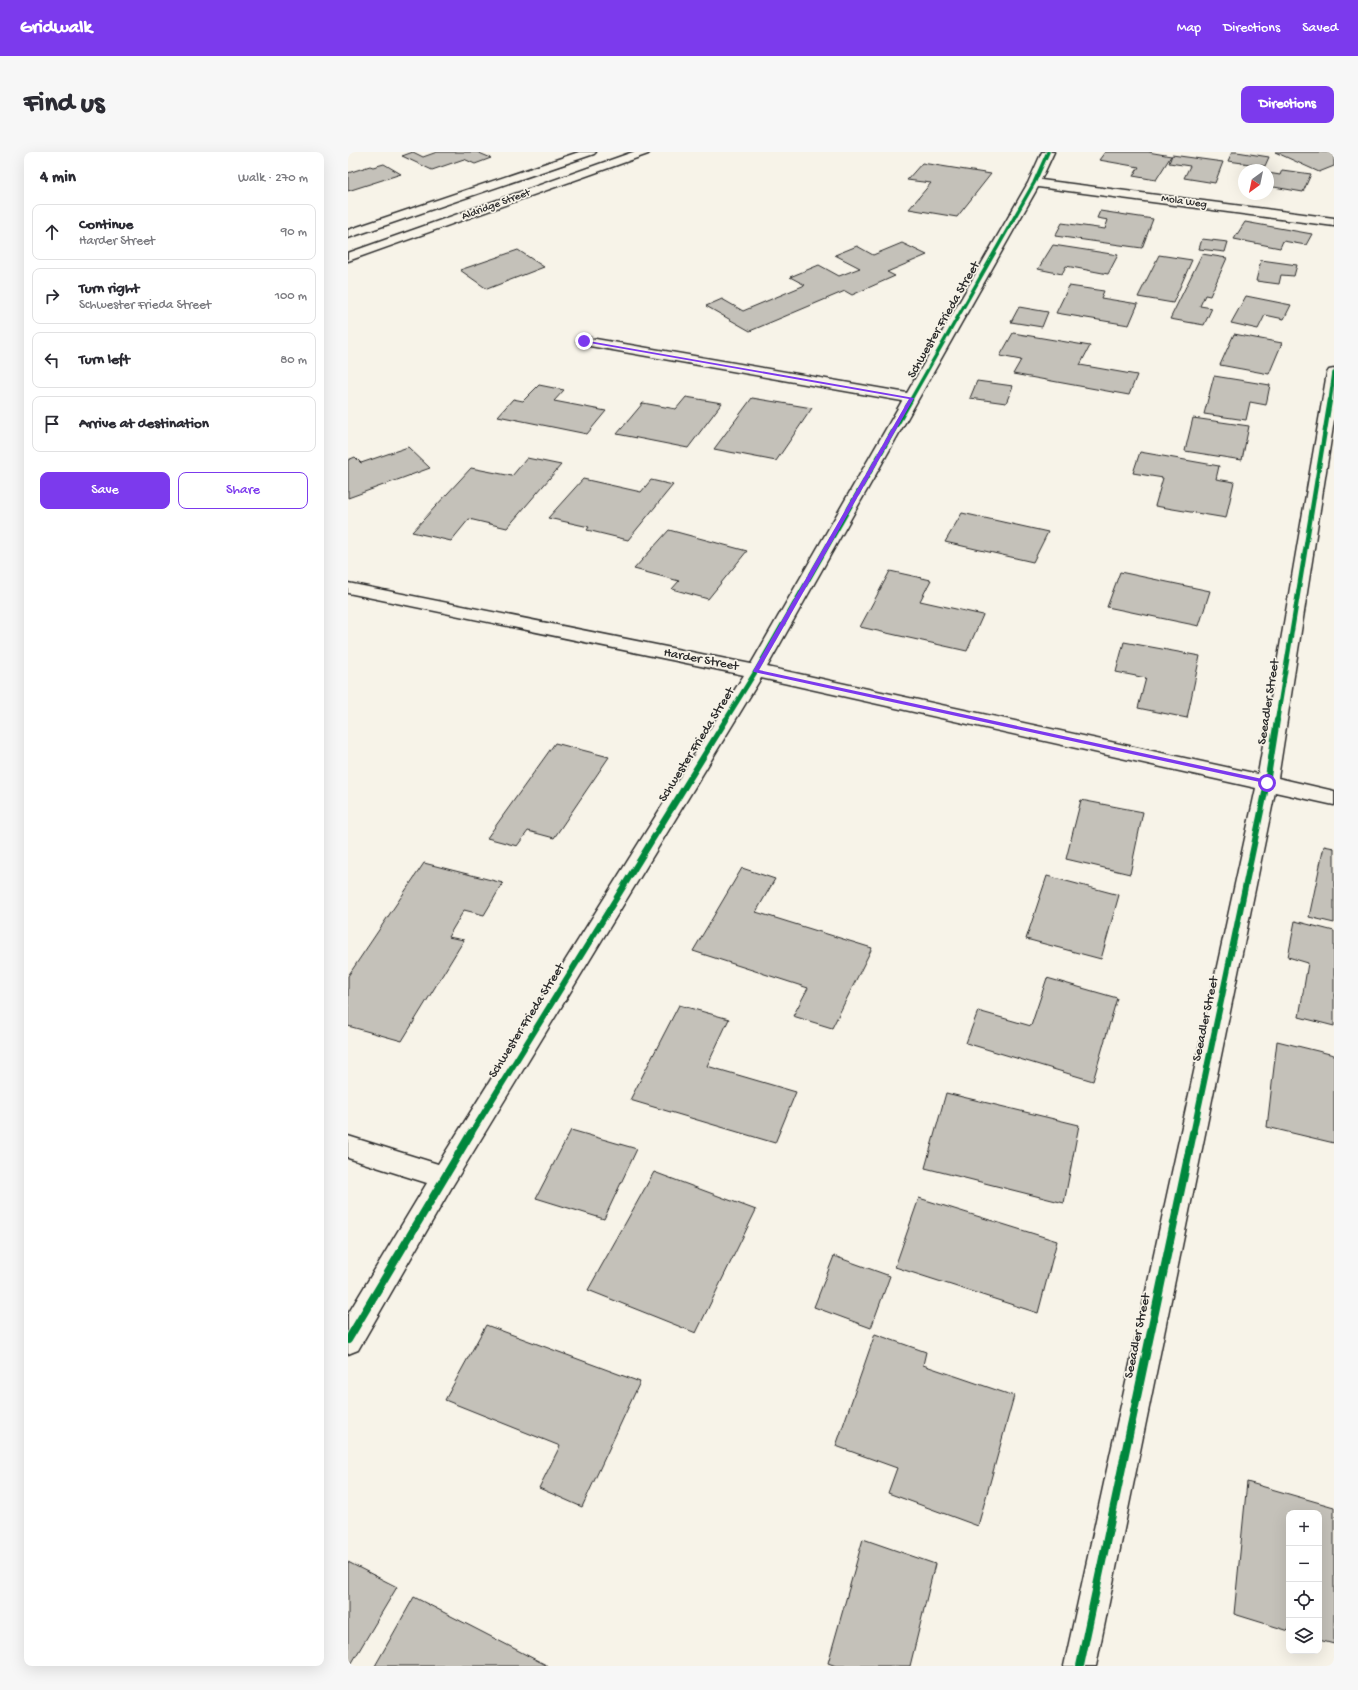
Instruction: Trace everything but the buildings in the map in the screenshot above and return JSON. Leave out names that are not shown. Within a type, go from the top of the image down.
[{"type":"street","name":"Aldridge Street","points":[[348,234],[590,152]]},
{"type":"street","name":"Aldridge Street","points":[[348,257],[644,152]]},
{"type":"street","name":"Schwester Frieda Street","points":[[348,1340],[444,1177],[756,671],[1034,183],[1048,152]]},
{"type":"street","name":"Mola Weg","points":[[1034,183],[1334,222]]},
{"type":"street","points":[[584,341],[912,398]]},
{"type":"street","name":"Seeadler Street","points":[[1080,1666],[1267,783],[1334,373]]},
{"type":"street","name":"Harder Street","points":[[348,588],[756,671],[1334,798]]},
{"type":"street","points":[[348,1147],[444,1177]]},
{"type":"cycle path","points":[[348,1340],[444,1177],[756,671],[1034,183],[1048,152]]},
{"type":"cycle path","points":[[1080,1666],[1267,783],[1334,373]]},
{"type":"route","points":[[584,341],[912,398],[756,671],[1267,783]]}]
